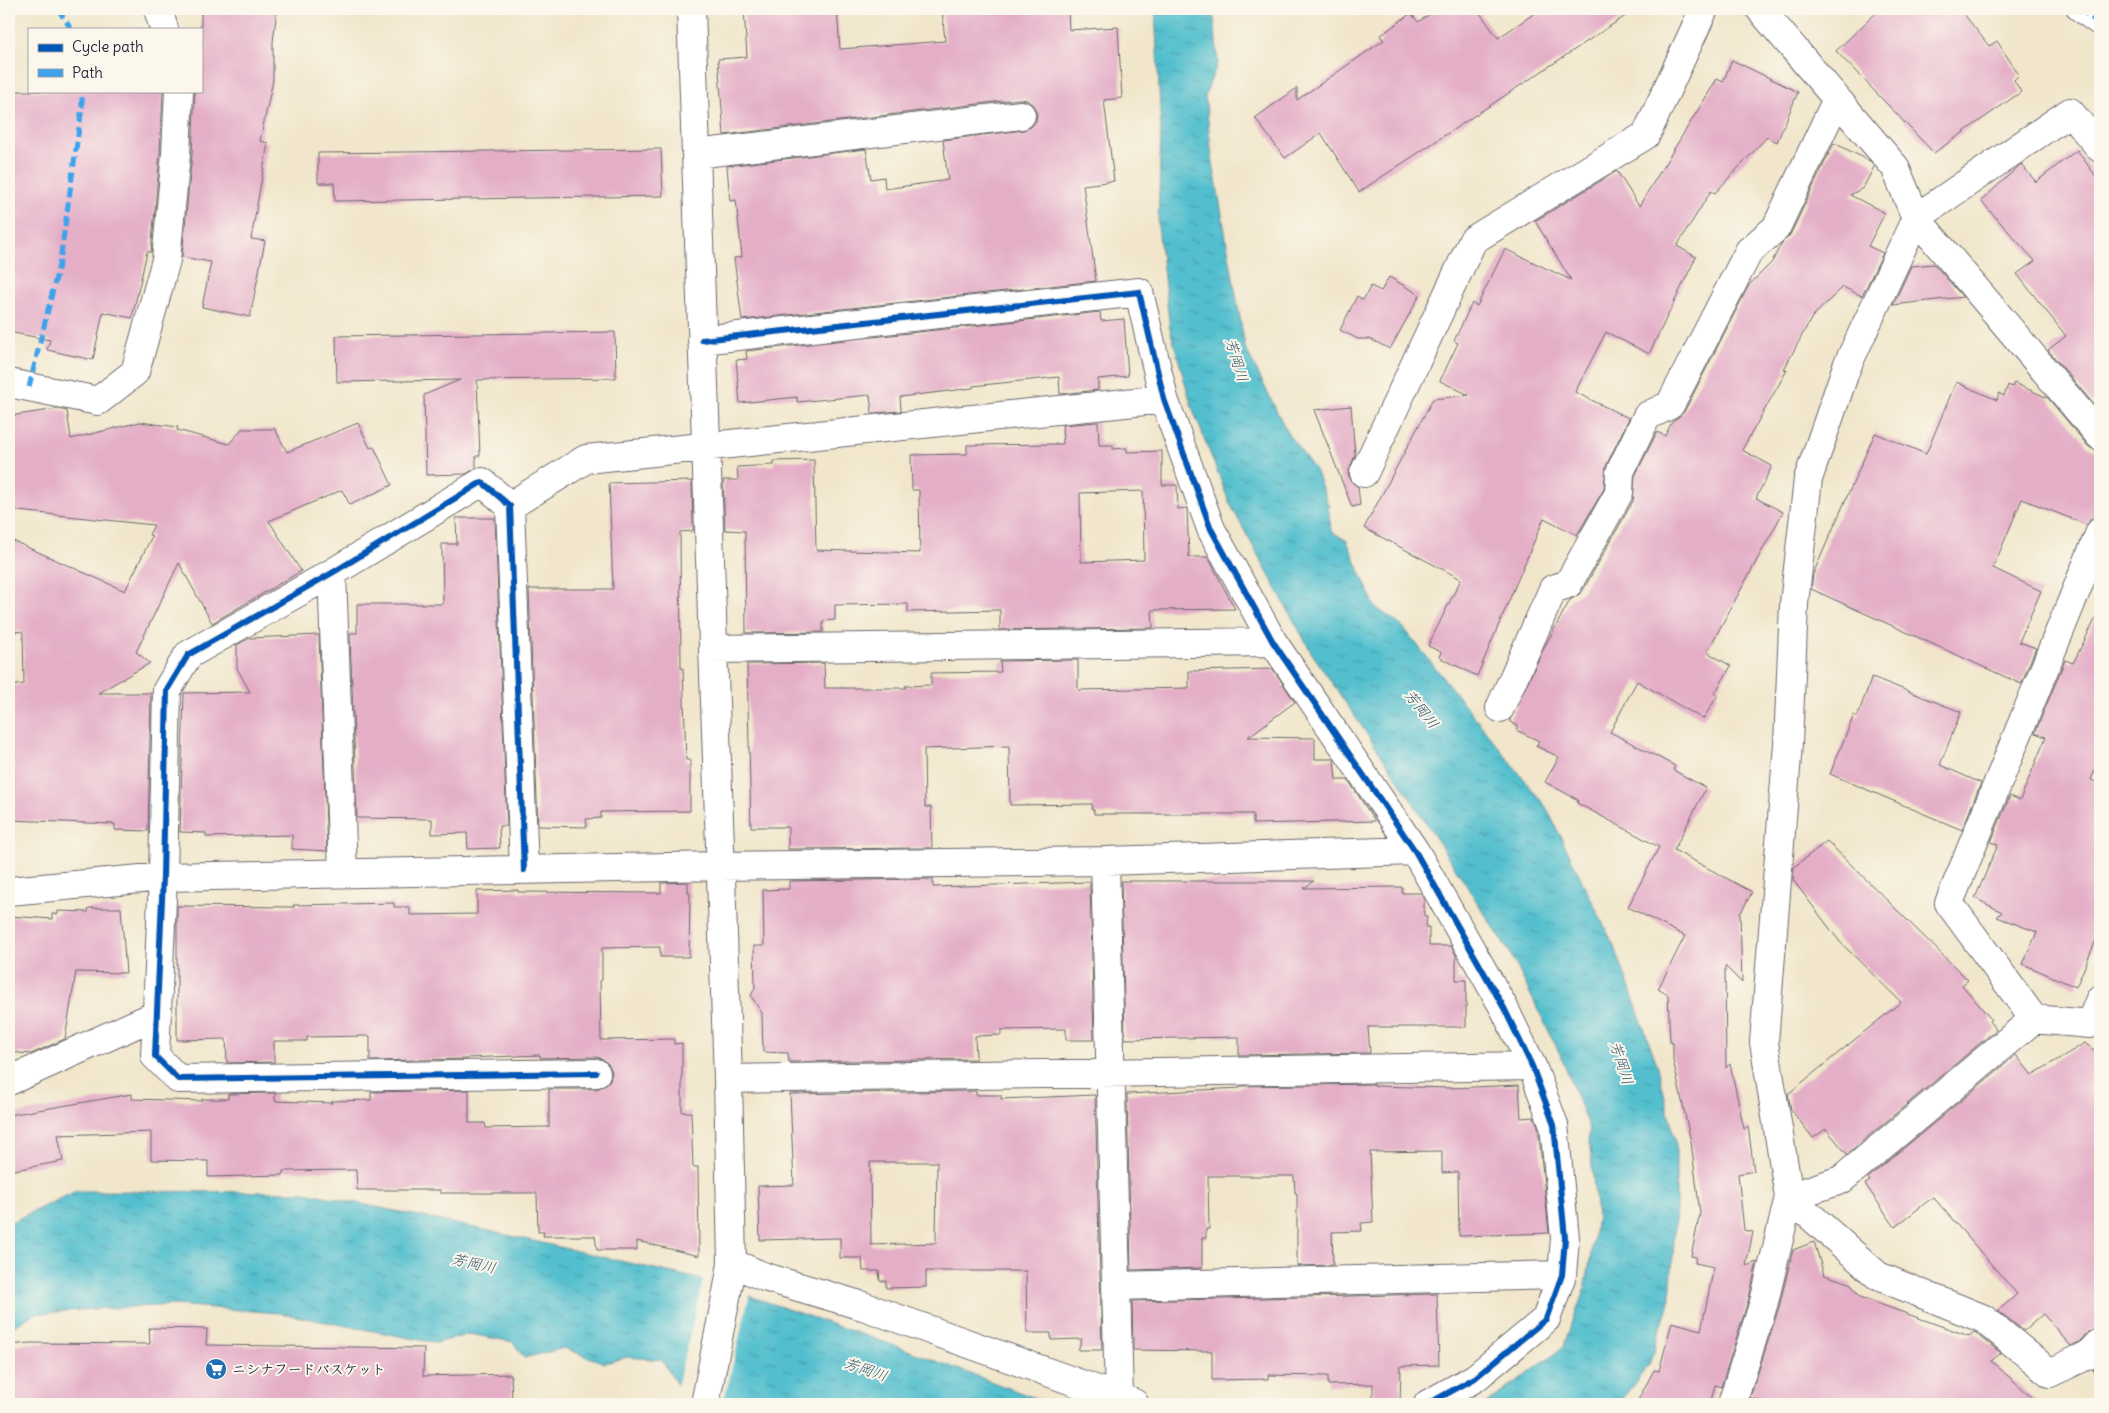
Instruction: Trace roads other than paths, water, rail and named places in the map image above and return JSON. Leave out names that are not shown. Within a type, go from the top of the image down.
[{"type":"street","points":[[158,9],[164,28]]},
{"type":"street","points":[[691,9],[728,1079],[730,1273],[705,1403]]},
{"type":"street","points":[[1364,472],[1473,240],[1646,135],[1704,9]]},
{"type":"street","points":[[1760,9],[1895,167],[1916,218],[2100,436]]},
{"type":"street","points":[[2079,9],[2100,24]]},
{"type":"street","points":[[9,382],[98,400],[135,372],[166,260],[176,154],[179,92]]},
{"type":"street","points":[[1500,708],[1553,589],[1568,584],[1620,492],[1620,472],[1647,416],[1670,405],[1748,251],[1776,228],[1837,99]]},
{"type":"street","points":[[1732,1404],[1764,1302],[1789,1197],[1764,1042],[1788,744],[1794,604],[1808,479],[1847,366],[1916,218],[2070,112],[2100,148]]},
{"type":"street","points":[[696,154],[1021,115]]},
{"type":"street","points":[[702,340],[1139,292],[1164,399],[1211,528],[1273,642],[1415,851],[1504,1008],[1532,1066],[1554,1125],[1565,1238],[1562,1275],[1546,1319],[1475,1378],[1428,1404]]},
{"type":"street","points":[[510,506],[586,458],[1164,399]]},
{"type":"street","points":[[524,870],[510,506],[482,482],[332,573],[188,655],[167,690],[163,877],[155,1056],[178,1079],[596,1073]]},
{"type":"street","points":[[2034,1018],[1949,903],[2100,532]]},
{"type":"street","points":[[332,573],[343,873]]},
{"type":"street","points":[[712,649],[1273,642]]},
{"type":"street","points":[[9,891],[163,877],[720,866],[1105,861],[1415,851]]},
{"type":"street","points":[[730,1273],[766,1276],[863,1306],[1128,1401],[1116,1286],[1105,861]]},
{"type":"street","points":[[1789,1197],[1841,1180],[2034,1018],[2090,1024],[2100,999]]},
{"type":"street","points":[[9,1081],[156,1015]]},
{"type":"street","points":[[728,1079],[1532,1066]]},
{"type":"street","points":[[1789,1197],[1878,1276],[1984,1319],[2050,1373],[2088,1355],[2100,1342]]},
{"type":"street","points":[[1116,1286],[1562,1275]]},
{"type":"water","name":"芳岡川","points":[[1155,9],[1213,9],[1218,62],[1205,95],[1212,157],[1245,347],[1288,434],[1315,470],[1328,504],[1331,531],[1347,541],[1375,607],[1403,627],[1546,807],[1616,950],[1658,1067],[1676,1146],[1676,1210],[1670,1299],[1649,1365],[1618,1404],[1486,1404],[1563,1347],[1586,1285],[1597,1217],[1588,1126],[1560,1054],[1510,953],[1403,787],[1311,652],[1230,504],[1192,407],[1170,329],[1158,226],[1161,129]]},
{"type":"water","name":"芳岡川","points":[[76,1191],[305,1192],[494,1232],[703,1280],[907,1350],[1051,1404],[741,1404],[677,1385],[662,1360],[628,1357],[605,1363],[564,1348],[524,1358],[513,1342],[470,1334],[436,1343],[279,1313],[175,1305],[34,1314],[9,1329],[9,1223]]},
{"type":"place","name":"ニシナフードバスケット","points":[[216,1369]]}]
